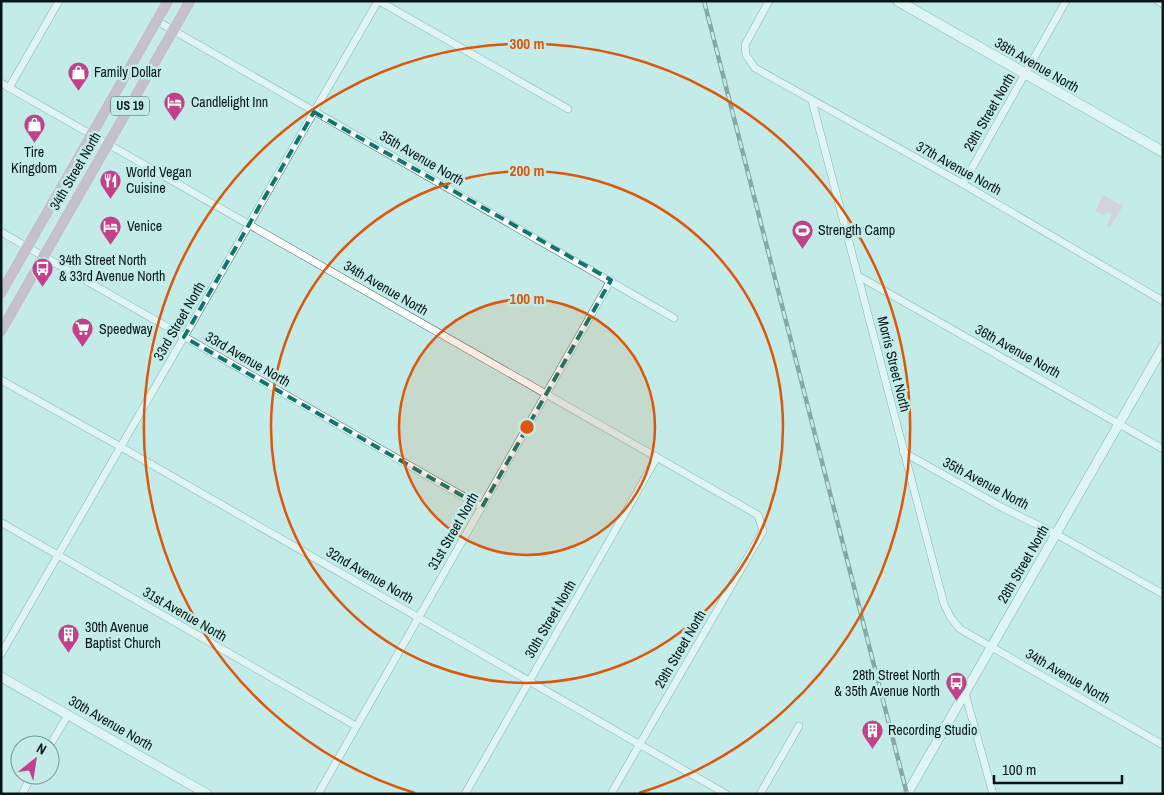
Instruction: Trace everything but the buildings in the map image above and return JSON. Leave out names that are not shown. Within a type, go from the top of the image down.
[{"type":"highway","name":"34th Street North","points":[[1,293],[168,1]]},
{"type":"highway","name":"34th Street North","points":[[1,331],[190,1]]},
{"type":"main road","name":"38th Avenue North","points":[[898,1],[1163,152]]},
{"type":"street","points":[[9,88],[59,1]]},
{"type":"street","points":[[379,1],[568,109]]},
{"type":"street","name":"33rd Street North","points":[[1,654],[379,1]]},
{"type":"street","name":"37th Avenue North","points":[[769,1],[745,45],[746,55],[755,68],[963,184],[1163,301]]},
{"type":"street","name":"29th Street North","points":[[963,184],[1066,1]]},
{"type":"street","points":[[1158,1],[1163,4]]},
{"type":"street","name":"35th Avenue North","points":[[157,21],[674,318]]},
{"type":"street","name":"34th Avenue North","points":[[1,83],[758,515]]},
{"type":"street","name":"Morris Street North","points":[[812,101],[860,276],[903,452],[944,604],[951,618],[960,629]]},
{"type":"street","name":"33rd Avenue North","points":[[1,232],[482,507]]},
{"type":"street","name":"36th Avenue North","points":[[860,276],[1163,449]]},
{"type":"street","name":"31st Street North","points":[[318,794],[610,280]]},
{"type":"street","name":"28th Street North","points":[[907,794],[1163,347]]},
{"type":"street","name":"32nd Avenue North","points":[[1,380],[726,794]]},
{"type":"street","name":"35th Avenue North","points":[[903,452],[1163,594]]},
{"type":"street","name":"30th Street North","points":[[465,794],[657,457]]},
{"type":"street","name":"29th Street North","points":[[611,794],[763,531],[758,515]]},
{"type":"street","name":"31st Avenue North","points":[[2,523],[356,726]]},
{"type":"street","name":"34th Avenue North","points":[[960,629],[1163,745]]},
{"type":"street","name":"30th Avenue North","points":[[1,677],[207,794]]},
{"type":"street","points":[[965,693],[992,794]]},
{"type":"street","points":[[56,735],[68,715]]},
{"type":"street","points":[[760,794],[799,726]]},
{"type":"highlighted area","points":[[314,112],[611,280],[482,507],[184,337]]},
{"type":"shaded area","points":[[1103,195],[1123,206],[1110,227],[1107,225],[1112,214],[1107,212],[1104,216],[1095,211]]},
{"type":"railway","points":[[704,1],[907,794]]},
{"type":"place","name":"Family Dollar","points":[[78,91]]},
{"type":"place","name":"Candlelight Inn","points":[[175,121]]},
{"type":"place","name":"Tire Kingdom","points":[[34,143]]},
{"type":"place","name":"World Vegan Cuisine","points":[[110,199]]},
{"type":"place","name":"Venice","points":[[111,245]]},
{"type":"place","name":"Strength Camp","points":[[802,249]]},
{"type":"place","name":"34th Street North & 33rd Avenue North","points":[[43,287]]},
{"type":"place","name":"Speedway","points":[[83,348]]},
{"type":"place","name":"30th Avenue Baptist Church","points":[[69,654]]},
{"type":"place","name":"28th Street North & 35th Avenue North","points":[[956,702]]},
{"type":"place","name":"Recording Studio","points":[[872,749]]}]
